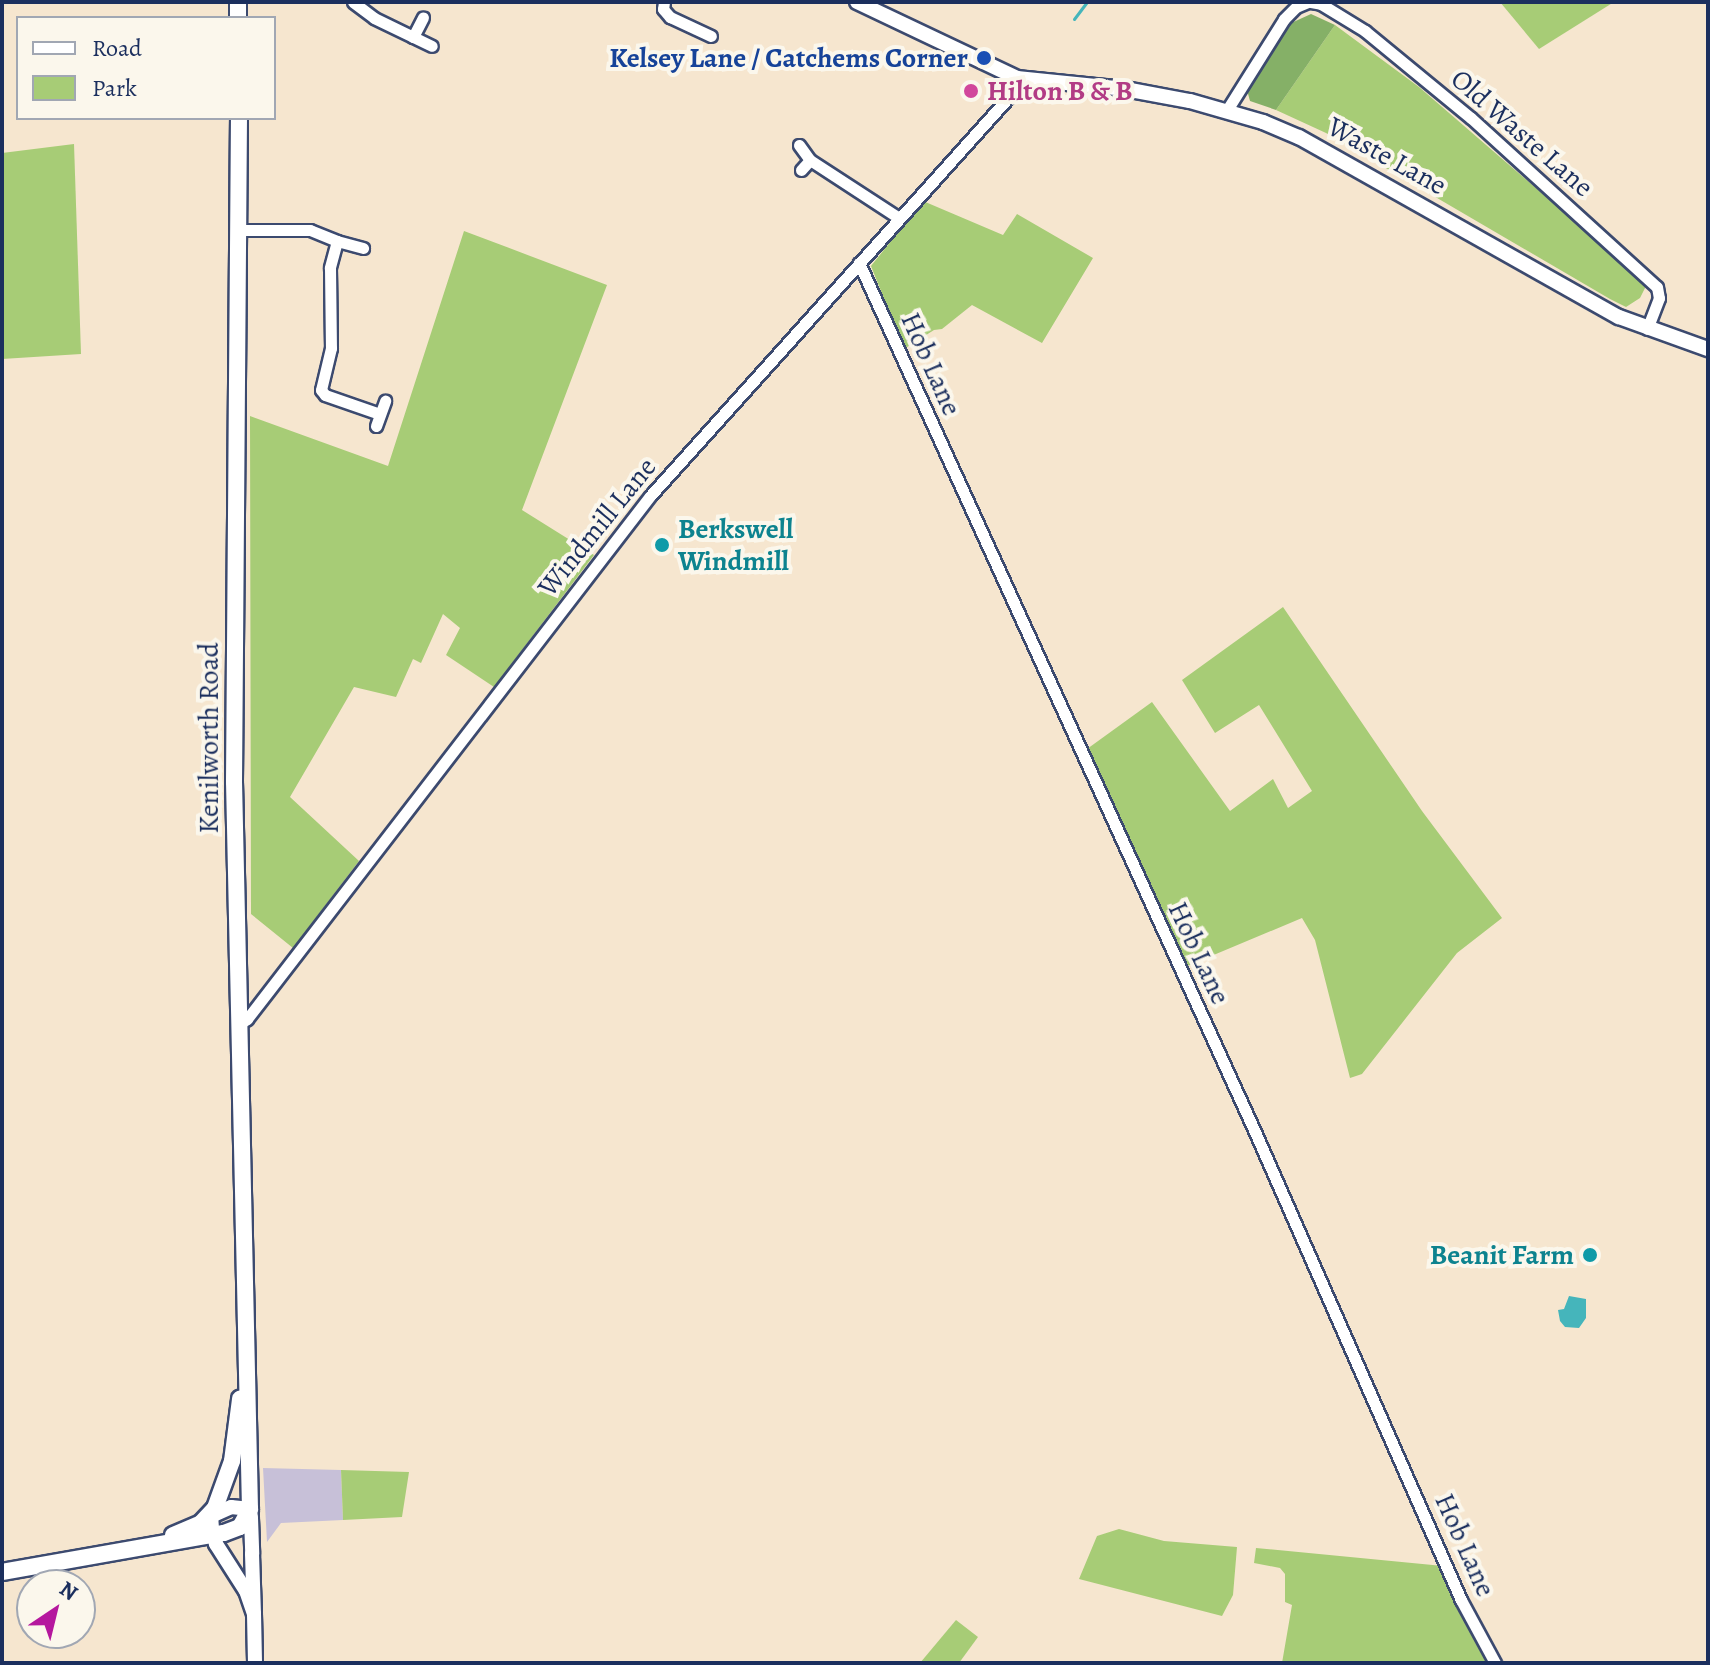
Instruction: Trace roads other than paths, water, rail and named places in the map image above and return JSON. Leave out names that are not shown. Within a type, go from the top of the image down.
[{"type":"highway","name":"Kenilworth Road","points":[[239,120],[234,782],[237,1025],[247,1357]]},
{"type":"highway","points":[[2,1572],[235,1530],[250,1509],[247,1357]]},
{"type":"highway","points":[[141,1545],[185,1531],[211,1516],[224,1489],[232,1461],[247,1357]]},
{"type":"main road","name":"Waste Lane","points":[[857,2],[1017,78],[1125,89],[1227,110],[1299,137],[1557,285],[1647,329],[1708,349]]},
{"type":"main road","points":[[254,1614],[246,1591],[213,1535],[211,1516],[231,1507],[250,1509],[254,1614],[255,1663]]},
{"type":"main road","points":[[192,1538],[208,1544],[228,1562]]},
{"type":"street","points":[[353,2],[374,18],[432,46]]},
{"type":"street","points":[[664,2],[663,9],[670,17],[711,36]]},
{"type":"street","name":"Old Waste Lane","points":[[1227,110],[1284,19],[1296,7],[1310,2],[1344,16],[1471,118],[1657,287],[1659,298],[1647,329]]},
{"type":"street","points":[[698,30],[704,16]]},
{"type":"street","points":[[413,37],[423,17]]},
{"type":"street","name":"Windmill Lane","points":[[237,1025],[247,1019],[650,496],[1008,98],[1017,78]]},
{"type":"street","points":[[799,145],[806,165],[899,218]]},
{"type":"street","points":[[238,230],[310,230],[363,248]]},
{"type":"street","points":[[337,241],[330,268],[331,348],[321,390],[325,395],[378,420],[385,401]]},
{"type":"street","name":"Hob Lane","points":[[859,263],[1255,1132],[1461,1600],[1495,1663]]},
{"type":"water","points":[[1569,1296],[1586,1299],[1586,1318],[1579,1328],[1565,1327],[1560,1321],[1558,1310],[1564,1309]]},
{"type":"waterway","points":[[1074,19],[1087,2]]},
{"type":"place","name":"Kelsey Lane / Catchems Corner","points":[[984,58]]},
{"type":"place","name":"Hilton B & B","points":[[971,91]]},
{"type":"place","name":"Berkswell Windmill","points":[[662,545]]},
{"type":"place","name":"Beanit Farm","points":[[1590,1255]]}]
